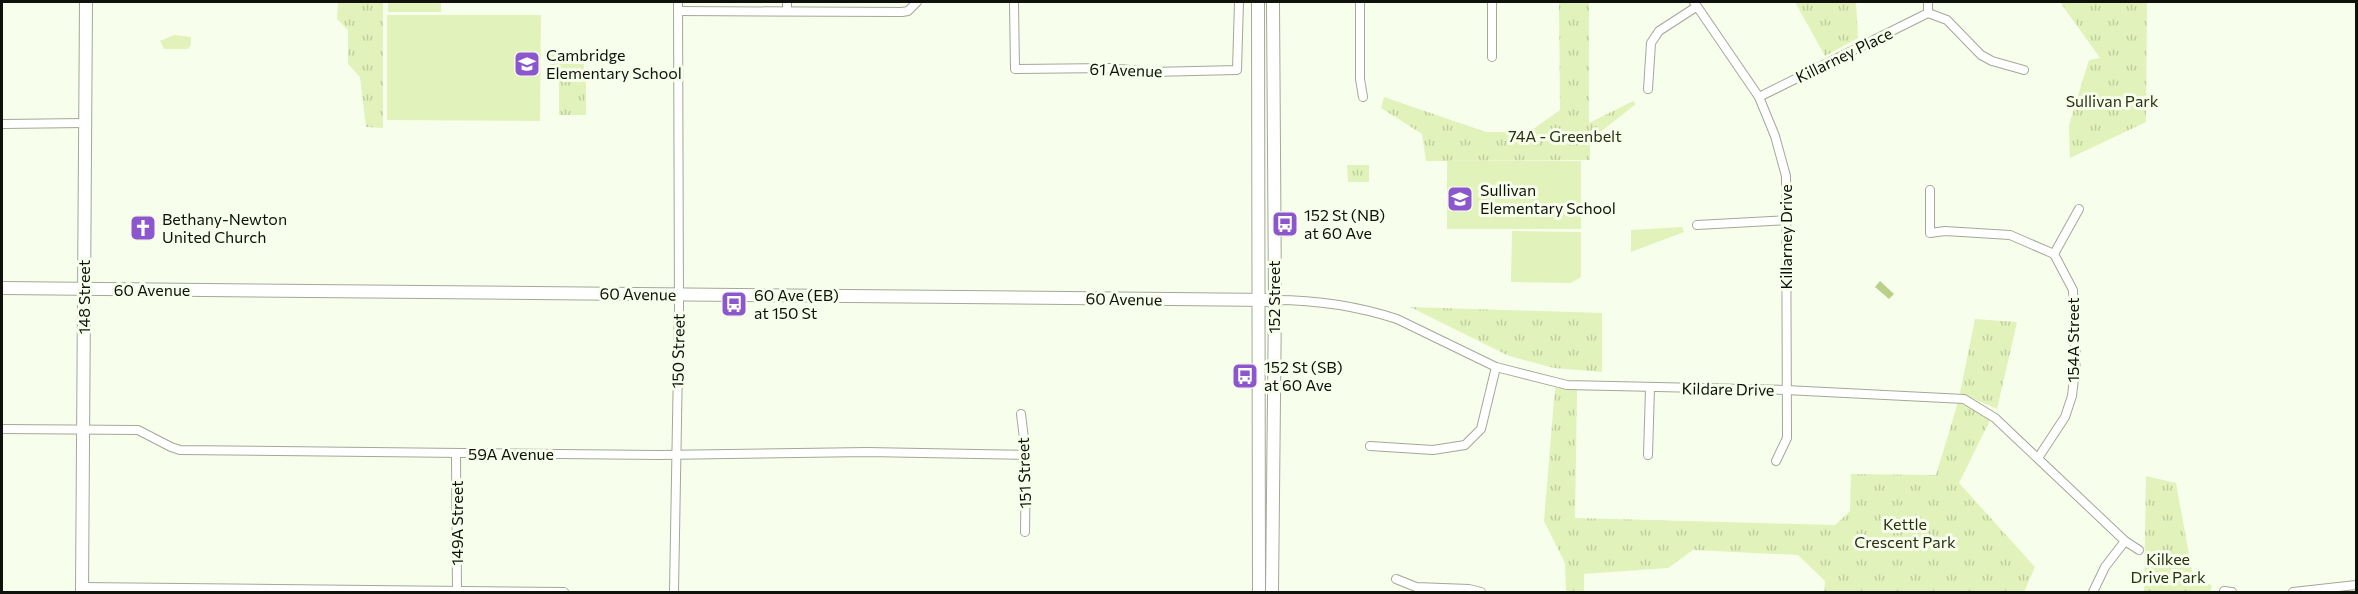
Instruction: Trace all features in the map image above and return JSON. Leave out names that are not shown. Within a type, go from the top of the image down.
[{"type":"main road","name":"148 Street","points":[[82,590],[86,2]]},
{"type":"main road","name":"152 Street","points":[[1258,2],[1259,592]]},
{"type":"main road","name":"152 Street","points":[[1272,592],[1275,300],[1273,2]]},
{"type":"main road","name":"60 Avenue","points":[[2,288],[1275,300]]},
{"type":"street","name":"61 Avenue","points":[[1014,2],[1015,69],[1109,68],[1151,72],[1237,70],[1239,2]]},
{"type":"street","points":[[1360,2],[1360,79],[1363,97]]},
{"type":"street","points":[[1492,2],[1492,57]]},
{"type":"street","points":[[1928,2],[1928,13],[1947,20],[1981,55],[1992,61],[2024,70]]},
{"type":"street","points":[[678,6],[787,6],[902,12],[915,4]]},
{"type":"street","points":[[1648,89],[1651,43],[1659,31],[1695,4]]},
{"type":"street","name":"Killarney Drive","points":[[1695,4],[1759,97],[1775,136],[1786,176],[1787,438],[1776,461]]},
{"type":"street","name":"150 Street","points":[[674,592],[679,294],[678,6]]},
{"type":"street","name":"Killarney Place","points":[[1759,97],[1928,13]]},
{"type":"street","points":[[2,124],[85,123]]},
{"type":"street","points":[[1930,190],[1930,233],[1945,231],[2010,235],[2054,254],[2079,209]]},
{"type":"street","points":[[1697,225],[1787,220]]},
{"type":"street","name":"154A Street","points":[[2038,458],[2065,417],[2072,396],[2076,360],[2073,290],[2054,254]]},
{"type":"street","name":"Kildare Drive","points":[[1275,300],[1327,302],[1397,319],[1496,367],[1567,385],[1786,390],[1964,399],[1995,418],[2125,541],[2139,550]]},
{"type":"street","points":[[1370,446],[1433,450],[1465,445],[1481,429],[1496,367]]},
{"type":"street","points":[[1648,455],[1650,388]]},
{"type":"street","name":"151 Street","points":[[1021,414],[1026,455],[1025,532]]},
{"type":"street","name":"59A Avenue","points":[[2,429],[138,430],[180,450],[456,454],[676,455],[867,452],[1026,455]]},
{"type":"street","name":"149A Street","points":[[456,454],[457,592]]},
{"type":"street","points":[[2093,592],[2105,567],[2125,541]]},
{"type":"street","points":[[1396,579],[1416,587],[1469,589],[1481,592]]},
{"type":"street","points":[[2293,592],[2356,585]]},
{"type":"street","points":[[82,590],[564,592]]},
{"type":"green space","points":[[338,2],[383,2],[383,128],[366,127],[360,77],[348,64],[348,30],[337,19]]},
{"type":"green space","points":[[388,2],[441,2],[441,12],[388,12]]},
{"type":"green space","name":"74A - Greenbelt","points":[[1559,2],[1589,2],[1589,123],[1633,101],[1636,104],[1590,140],[1590,160],[1426,161],[1422,134],[1381,108],[1384,97],[1486,132],[1529,132],[1560,110]]},
{"type":"green space","points":[[1795,2],[1856,2],[1858,38],[1825,56]]},
{"type":"green space","name":"Sullivan Park","points":[[2060,2],[2147,2],[2146,122],[2070,158],[2069,125],[2089,60],[2100,58]]},
{"type":"green space","points":[[387,15],[541,15],[540,121],[387,120]]},
{"type":"green space","points":[[174,35],[191,37],[191,45],[188,49],[164,49],[160,41]]},
{"type":"green space","points":[[550,53],[584,53],[584,71],[550,71]]},
{"type":"green space","points":[[559,74],[586,74],[586,115],[559,115]]},
{"type":"green space","points":[[1447,161],[1581,161],[1581,229],[1447,229]]},
{"type":"green space","points":[[1347,165],[1369,165],[1369,182],[1348,182]]},
{"type":"green space","points":[[1682,227],[1684,232],[1631,252],[1631,230]]},
{"type":"green space","points":[[1512,231],[1581,232],[1581,277],[1571,283],[1511,282]]},
{"type":"green space","points":[[1410,307],[1602,313],[1602,372],[1554,368],[1509,356]]},
{"type":"green space","points":[[1975,319],[2017,322],[1997,409],[1960,393]]},
{"type":"green space","name":"Kettle Crescent Park","points":[[1555,388],[1577,390],[1575,518],[1835,525],[1850,511],[1851,474],[1936,475],[1958,402],[1991,418],[1959,483],[2035,567],[2024,592],[1824,592],[1825,581],[1798,555],[1693,550],[1668,568],[1584,574],[1584,592],[1566,592],[1565,563],[1544,521]]},
{"type":"green space","name":"Kilkee Drive Park","points":[[2146,476],[2176,483],[2192,571],[2212,586],[2210,592],[2144,592]]},
{"type":"shaded area","points":[[1880,281],[1894,294],[1889,299],[1875,287]]},
{"type":"place","name":"Cambridge Elementary School","points":[[527,64]]},
{"type":"place","name":"Sullivan Elementary School","points":[[1460,199]]},
{"type":"place","name":"152 St (NB) at 60 Ave","points":[[1285,224]]},
{"type":"place","name":"Bethany-Newton United Church","points":[[143,228]]},
{"type":"place","name":"60 Ave (EB) at 150 St","points":[[734,304]]},
{"type":"place","name":"152 St (SB) at 60 Ave","points":[[1245,376]]}]
